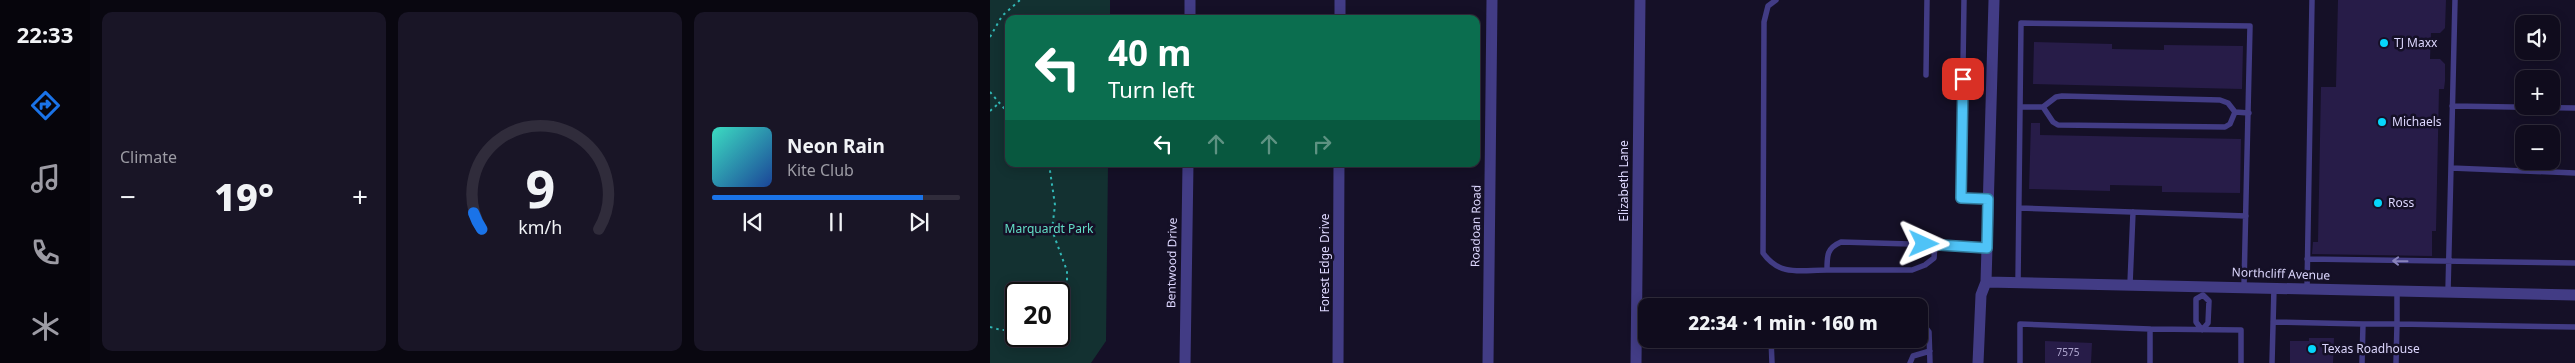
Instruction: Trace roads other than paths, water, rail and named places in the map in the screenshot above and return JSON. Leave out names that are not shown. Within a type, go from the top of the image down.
[{"type":"street","points":[[1190,0],[1190,15]]},
{"type":"street","points":[[1340,0],[1340,15]]},
{"type":"street","name":"Roadoan Road","points":[[1488,363],[1492,0]]},
{"type":"street","name":"Elizabeth Lane","points":[[1636,363],[1640,0]]},
{"type":"street","points":[[1978,363],[1981,295],[1986,282],[1994,0]]},
{"type":"street","name":"Bentwood Drive","points":[[1185,363],[1188,167]]},
{"type":"street","name":"Forest Edge Drive","points":[[1338,363],[1339,167]]},
{"type":"street","name":"Northcliff Avenue","points":[[1986,282],[2130,284],[2203,290],[2244,286],[2575,295]]},
{"type":"lane","points":[[1776,0],[1768,6],[1764,22],[1763,253],[1771,265],[1786,270],[1912,270],[1925,266],[1934,258],[1935,244]]},
{"type":"lane","points":[[1926,75],[1927,0]]},
{"type":"lane","points":[[1964,0],[1961,198],[1988,199]]},
{"type":"lane","points":[[2307,289],[2312,0]]},
{"type":"lane","points":[[2448,292],[2455,0]]},
{"type":"lane","points":[[2018,282],[2021,23],[2250,26],[2244,286]]},
{"type":"lane","points":[[2020,107],[2043,107],[2056,97],[2062,96],[2121,97],[2220,100],[2228,103],[2235,112],[2248,113]]},
{"type":"lane","points":[[2452,106],[2575,108]]},
{"type":"lane","points":[[2043,107],[2053,122],[2058,125],[2225,127],[2230,124],[2235,112]]},
{"type":"lane","points":[[2451,168],[2575,173]]},
{"type":"lane","points":[[2019,208],[2246,216]]},
{"type":"lane","points":[[2130,284],[2133,212]]},
{"type":"lane","points":[[1828,270],[1827,254],[1831,246],[1841,242],[1910,244]]},
{"type":"lane","points":[[1924,244],[1987,248]]},
{"type":"lane","points":[[2307,259],[2575,262]]},
{"type":"lane","points":[[2272,363],[2274,288]]},
{"type":"lane","points":[[2203,290],[2209,299],[2209,308],[2208,323],[2202,330],[2196,322],[2196,299],[2203,290]]},
{"type":"lane","points":[[2396,363],[2397,290]]},
{"type":"lane","points":[[2273,322],[2575,327]]},
{"type":"lane","points":[[2020,363],[2020,324],[2241,330],[2241,363]]},
{"type":"lane","points":[[2362,363],[2363,324]]},
{"type":"lane","points":[[2150,328],[2150,363]]},
{"type":"lane","points":[[1928,331],[1930,363]]},
{"type":"lane","points":[[1771,348],[1772,363]]},
{"type":"lane","points":[[1910,363],[1914,356],[1930,351]]},
{"type":"place","name":"TJ Maxx","points":[[2384,43]]},
{"type":"place","name":"Michaels","points":[[2382,122]]},
{"type":"place","name":"Ross","points":[[2378,203]]},
{"type":"place","name":"Texas Roadhouse","points":[[2312,349]]},
{"type":"park label","name":"Marquardt Park","points":[[1049,229]]}]
